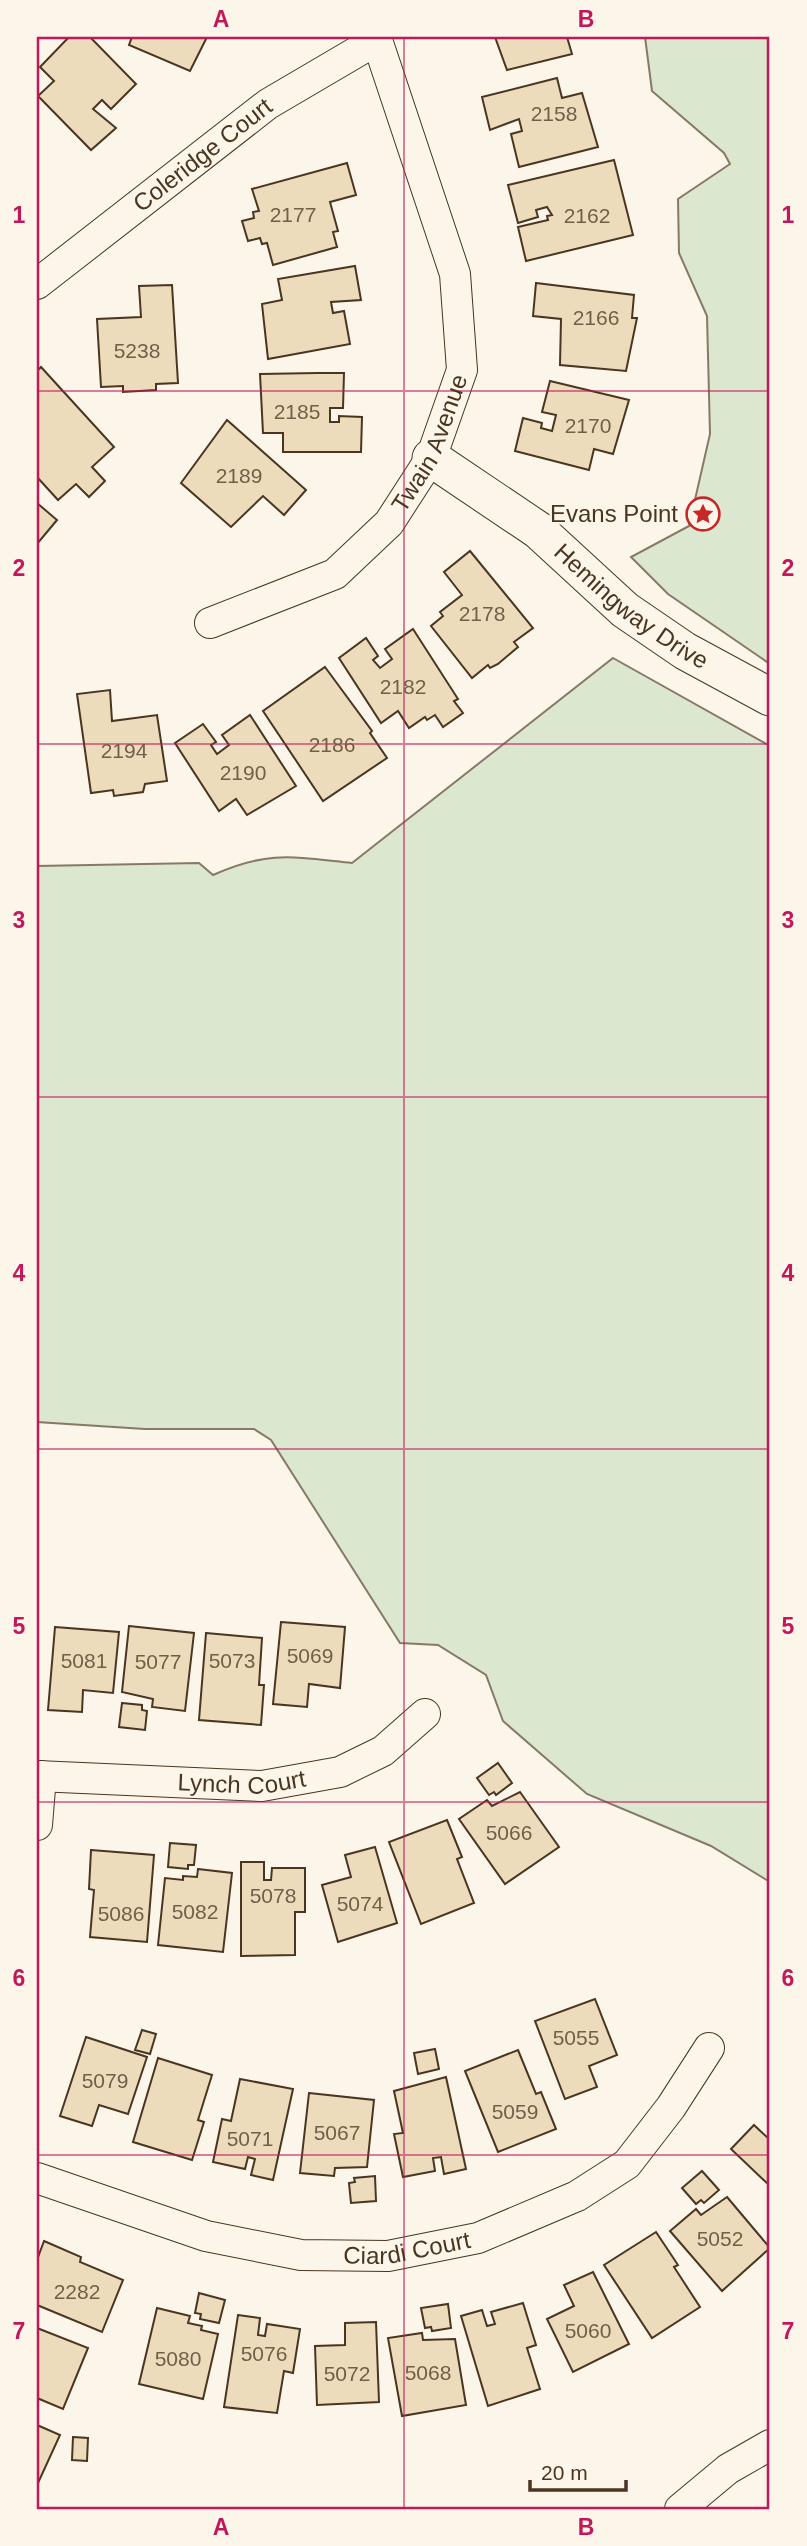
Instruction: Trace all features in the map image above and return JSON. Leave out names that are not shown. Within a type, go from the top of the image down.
[{"type":"street","name":"Coleridge Court","points":[[37,284],[268,104],[377,38]]},
{"type":"street","name":"Twain Avenue","points":[[209,623],[335,573],[389,523],[431,458],[462,370],[455,274],[377,38]]},
{"type":"street","name":"Hemingway Drive","points":[[431,458],[538,530],[625,610],[685,651],[770,697]]},
{"type":"street","name":"Lynch Court","points":[[39,1776],[262,1786],[340,1772],[383,1751],[425,1714]]},
{"type":"street","points":[[37,1825],[39,1776]]},
{"type":"street","name":"Ciardi Court","points":[[37,2178],[206,2236],[301,2255],[388,2256],[478,2238],[577,2196],[628,2164],[671,2107],[709,2048]]},
{"type":"street","points":[[680,2509],[728,2469],[770,2445]]},
{"type":"green space","points":[[645,37],[770,37],[770,664],[668,594],[631,557],[689,526],[710,434],[707,316],[679,253],[678,199],[730,164],[724,153],[652,91]]},
{"type":"green space","points":[[613,658],[770,746],[770,1882],[711,1846],[587,1794],[503,1721],[486,1675],[438,1645],[400,1643],[271,1440],[254,1429],[145,1429],[37,1422],[37,866],[199,863],[213,875],[250,862],[282,857],[352,863]]},
{"type":"building","points":[[69,37],[90,37],[136,84],[111,109],[102,100],[93,109],[116,128],[91,150],[38,96],[54,81],[40,67]]},
{"type":"building","points":[[132,37],[207,37],[190,71],[129,45]]},
{"type":"building","points":[[495,37],[567,37],[572,54],[507,70]]},
{"type":"building","points":[[557,78],[562,98],[582,93],[598,147],[519,167],[511,134],[522,131],[519,119],[490,130],[482,97]]},
{"type":"building","points":[[614,160],[633,235],[526,261],[518,227],[548,220],[547,216],[552,215],[547,207],[536,210],[538,217],[518,223],[508,185]]},
{"type":"building","points":[[347,163],[356,195],[330,202],[338,231],[333,232],[337,247],[273,265],[267,243],[262,244],[260,238],[248,241],[242,221],[254,218],[253,212],[259,211],[252,189]]},
{"type":"building","points":[[355,266],[361,300],[331,302],[333,313],[344,311],[350,344],[268,359],[262,304],[282,300],[278,279]]},
{"type":"building","points":[[536,283],[634,295],[632,318],[637,318],[626,371],[560,365],[561,319],[533,316]]},
{"type":"building","points":[[172,285],[178,383],[156,384],[156,390],[123,392],[123,386],[101,387],[97,319],[141,317],[139,286]]},
{"type":"building","points":[[41,367],[114,447],[92,467],[105,481],[89,497],[76,484],[58,500],[37,477],[37,371]]},
{"type":"building","points":[[344,373],[343,408],[330,408],[330,422],[339,422],[339,416],[362,417],[361,452],[283,452],[283,433],[263,433],[260,374]]},
{"type":"building","points":[[550,381],[629,400],[613,454],[594,449],[589,470],[515,451],[523,418],[542,423],[541,428],[552,431],[556,415],[542,412]]},
{"type":"building","points":[[227,420],[306,490],[284,515],[263,496],[231,527],[181,483]]},
{"type":"building","points":[[37,503],[57,520],[37,544]]},
{"type":"building","points":[[470,551],[533,628],[514,642],[518,647],[498,664],[490,668],[488,665],[472,678],[431,626],[443,616],[440,612],[462,595],[444,572]]},
{"type":"building","points":[[413,629],[458,699],[454,701],[463,713],[443,727],[435,715],[427,720],[425,717],[409,728],[398,711],[381,723],[339,658],[366,638],[378,656],[373,660],[380,668],[392,659],[385,649]]},
{"type":"building","points":[[325,667],[372,731],[370,733],[387,758],[323,801],[263,711]]},
{"type":"building","points":[[110,690],[112,721],[157,715],[167,781],[145,784],[143,792],[114,796],[113,790],[91,793],[77,694]]},
{"type":"building","points":[[250,715],[296,786],[247,815],[236,799],[219,811],[175,743],[203,724],[216,742],[211,745],[217,754],[229,745],[222,735]]},
{"type":"building","points":[[281,1622],[345,1627],[340,1688],[309,1684],[307,1707],[273,1704]]},
{"type":"building","points":[[129,1626],[194,1633],[185,1711],[152,1707],[153,1699],[122,1692]]},
{"type":"building","points":[[55,1627],[119,1632],[113,1693],[83,1690],[82,1712],[48,1710]]},
{"type":"building","points":[[206,1633],[262,1638],[259,1685],[264,1685],[261,1725],[199,1720]]},
{"type":"building","points":[[122,1703],[142,1705],[142,1710],[147,1711],[145,1730],[119,1727]]},
{"type":"building","points":[[498,1763],[512,1783],[496,1795],[494,1792],[489,1795],[477,1778]]},
{"type":"building","points":[[520,1792],[559,1847],[505,1884],[459,1819],[487,1800],[492,1806]]},
{"type":"building","points":[[447,1820],[462,1857],[457,1859],[474,1903],[421,1924],[389,1842]]},
{"type":"building","points":[[170,1843],[196,1845],[194,1865],[188,1865],[188,1869],[168,1867]]},
{"type":"building","points":[[375,1847],[397,1923],[338,1942],[322,1885],[351,1877],[345,1855]]},
{"type":"building","points":[[91,1850],[154,1855],[147,1942],[90,1937],[94,1890],[89,1889]]},
{"type":"building","points":[[241,1862],[264,1862],[264,1880],[271,1880],[272,1868],[305,1868],[305,1912],[295,1912],[295,1955],[241,1956]]},
{"type":"building","points":[[198,1869],[232,1873],[223,1952],[158,1945],[165,1878],[183,1880],[183,1876],[197,1877]]},
{"type":"building","points":[[595,1999],[617,2055],[589,2066],[597,2087],[565,2099],[535,2021]]},
{"type":"building","points":[[142,2030],[156,2034],[150,2054],[135,2050]]},
{"type":"building","points":[[86,2037],[147,2057],[128,2114],[99,2105],[92,2126],[60,2116]]},
{"type":"building","points":[[435,2049],[439,2069],[418,2074],[414,2053]]},
{"type":"building","points":[[518,2050],[536,2094],[541,2092],[556,2129],[498,2152],[465,2071]]},
{"type":"building","points":[[158,2058],[212,2075],[198,2120],[204,2122],[192,2160],[133,2142]]},
{"type":"building","points":[[446,2077],[466,2169],[444,2174],[441,2157],[433,2158],[435,2171],[403,2177],[394,2134],[403,2133],[394,2091]]},
{"type":"building","points":[[240,2079],[293,2089],[273,2180],[251,2175],[255,2159],[248,2157],[245,2169],[213,2162],[222,2119],[231,2121]]},
{"type":"building","points":[[309,2093],[374,2100],[367,2167],[335,2168],[334,2176],[300,2173]]},
{"type":"building","points":[[754,2125],[770,2140],[770,2186],[731,2149]]},
{"type":"building","points":[[702,2171],[719,2190],[704,2203],[701,2200],[696,2204],[682,2188]]},
{"type":"building","points":[[375,2176],[376,2201],[351,2203],[349,2183],[355,2182],[354,2178]]},
{"type":"building","points":[[727,2197],[770,2248],[722,2291],[670,2231],[696,2209],[701,2215]]},
{"type":"building","points":[[656,2232],[678,2265],[674,2267],[700,2307],[652,2338],[604,2265]]},
{"type":"building","points":[[44,2241],[81,2257],[80,2262],[123,2280],[102,2332],[37,2305],[37,2260]]},
{"type":"building","points":[[593,2272],[629,2344],[573,2372],[547,2319],[574,2306],[564,2285]]},
{"type":"building","points":[[199,2293],[225,2300],[219,2323],[200,2319],[201,2314],[195,2313]]},
{"type":"building","points":[[523,2303],[536,2345],[527,2348],[540,2389],[488,2406],[461,2316],[482,2310],[487,2326],[495,2324],[491,2312]]},
{"type":"building","points":[[448,2304],[451,2328],[432,2331],[431,2327],[425,2328],[421,2308]]},
{"type":"building","points":[[157,2308],[190,2316],[188,2323],[218,2334],[203,2399],[139,2384]]},
{"type":"building","points":[[238,2315],[260,2318],[258,2335],[265,2336],[267,2324],[300,2329],[293,2373],[284,2371],[277,2413],[224,2407]]},
{"type":"building","points":[[376,2322],[379,2402],[317,2405],[315,2346],[345,2345],[345,2323]]},
{"type":"building","points":[[37,2328],[88,2348],[63,2409],[37,2398]]},
{"type":"building","points":[[422,2333],[423,2340],[455,2339],[466,2405],[402,2416],[388,2338]]},
{"type":"building","points":[[37,2425],[60,2435],[38,2483],[37,2482]]},
{"type":"building","points":[[73,2437],[88,2438],[87,2461],[72,2460]]},
{"type":"place","name":"Evans Point","points":[[703,514]]}]
